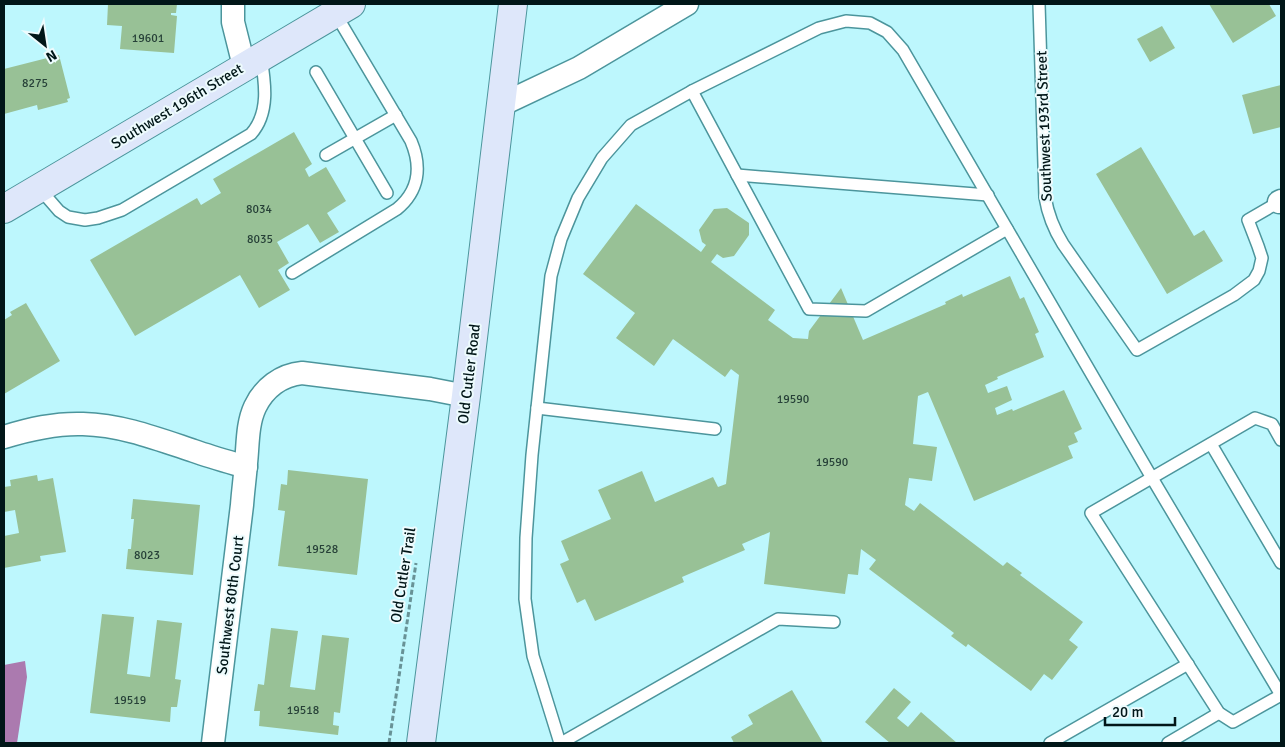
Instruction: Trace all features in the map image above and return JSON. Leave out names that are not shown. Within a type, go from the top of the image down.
[{"type":"main road","name":"Old Cutler Road","points":[[421,743],[466,396],[513,4]]},
{"type":"main road","name":"Southwest 196th Street","points":[[4,209],[343,8]]},
{"type":"street","points":[[233,4],[234,22],[253,62]]},
{"type":"street","points":[[501,105],[579,68],[687,4]]},
{"type":"street","name":"Southwest 80th Court","points":[[213,743],[246,467],[248,432],[255,407],[264,392],[273,384],[288,376],[302,373],[430,389],[466,396]]},
{"type":"street","points":[[4,437],[42,426],[96,425],[138,433],[246,467]]},
{"type":"lane","name":"Southwest 193rd Street","points":[[1039,4],[1045,197],[1048,211],[1053,227],[1062,244],[1137,350],[1234,295],[1254,280],[1260,271],[1262,258],[1248,220],[1280,202]]},
{"type":"lane","points":[[292,273],[393,212],[408,199],[415,185],[417,160],[411,142],[343,8]]},
{"type":"lane","points":[[834,622],[778,619],[561,743],[533,656],[525,599],[526,538],[532,455],[551,276],[561,239],[578,198],[602,158],[631,125],[692,91],[819,28],[846,21],[870,24],[887,32],[903,50],[1152,478],[1281,695],[1233,722],[1219,713],[1092,513],[1152,478],[1256,418],[1272,424],[1281,440]]},
{"type":"lane","points":[[39,188],[59,211],[68,217],[80,220],[98,218],[122,210],[214,156],[251,134],[260,121],[264,106],[264,80],[253,62]]},
{"type":"lane","points":[[316,72],[387,194]]},
{"type":"lane","points":[[692,91],[809,309],[866,311],[1007,229]]},
{"type":"lane","points":[[326,155],[396,115]]},
{"type":"lane","points":[[737,175],[988,195]]},
{"type":"lane","points":[[537,408],[715,429]]},
{"type":"lane","points":[[1211,444],[1281,564]]},
{"type":"lane","points":[[1050,743],[1188,664]]},
{"type":"lane","points":[[1168,743],[1219,713]]},
{"type":"path","name":"Old Cutler Trail","points":[[389,743],[417,561]]},
{"type":"shaded area","points":[[25,661],[27,677],[17,743],[4,743],[4,665]]},
{"type":"building","points":[[108,4],[177,4],[176,13],[171,13],[171,15],[177,16],[174,53],[120,49],[122,26],[107,25]]},
{"type":"building","points":[[1209,4],[1269,4],[1276,16],[1233,43]]},
{"type":"building","points":[[1162,26],[1175,48],[1150,62],[1137,39]]},
{"type":"building","points":[[59,55],[70,98],[67,99],[68,102],[38,110],[37,105],[4,114],[4,69]]},
{"type":"building","points":[[1281,85],[1281,127],[1253,134],[1242,95]]},
{"type":"building","points":[[294,132],[312,164],[305,169],[309,177],[326,167],[346,201],[327,213],[339,232],[320,243],[308,224],[277,242],[289,263],[278,270],[290,290],[259,308],[240,275],[135,336],[90,260],[197,198],[201,205],[221,193],[213,179]]},
{"type":"building","points":[[1141,147],[1194,236],[1204,230],[1223,261],[1167,294],[1096,174]]},
{"type":"building","points":[[636,204],[701,252],[706,245],[702,242],[699,230],[714,209],[727,208],[749,223],[749,235],[734,256],[723,258],[717,254],[711,262],[775,310],[768,320],[793,338],[808,339],[809,331],[841,288],[863,340],[946,304],[945,302],[962,294],[963,297],[1010,276],[1020,299],[1024,297],[1039,332],[1035,334],[1044,357],[997,377],[998,379],[985,385],[988,393],[1007,386],[1012,400],[995,408],[997,415],[1012,409],[1013,411],[1064,390],[1082,429],[1074,433],[1078,442],[1068,446],[1073,458],[974,501],[928,392],[918,396],[913,444],[937,447],[932,481],[909,478],[905,505],[914,511],[920,503],[1003,566],[1007,562],[1022,573],[1020,575],[1083,622],[1069,640],[1078,647],[1052,680],[1044,674],[1031,691],[968,644],[966,647],[951,636],[954,633],[869,569],[876,560],[861,549],[858,575],[848,574],[845,594],[764,584],[770,532],[742,544],[745,550],[682,577],[684,582],[595,621],[585,599],[577,603],[560,564],[569,560],[561,541],[611,519],[598,490],[642,471],[655,502],[713,477],[718,487],[726,484],[739,375],[731,369],[725,377],[673,339],[654,366],[616,338],[635,313],[583,274]]},
{"type":"building","points":[[26,303],[60,361],[4,394],[4,320],[12,315],[10,312]]},
{"type":"building","points":[[288,470],[368,479],[357,575],[278,566],[285,511],[278,510],[281,484],[287,485]]},
{"type":"building","points":[[37,475],[38,481],[53,478],[66,552],[40,556],[41,561],[4,568],[4,536],[19,533],[15,510],[4,512],[4,487],[11,486],[10,480]]},
{"type":"building","points":[[133,499],[200,505],[193,575],[126,569],[128,549],[131,549],[134,519],[131,519]]},
{"type":"building","points":[[102,614],[134,617],[127,674],[150,677],[157,620],[182,623],[175,679],[181,680],[177,707],[171,707],[170,722],[90,713]]},
{"type":"building","points":[[271,628],[298,631],[290,687],[315,690],[322,635],[349,638],[340,713],[334,712],[333,725],[339,726],[338,735],[259,726],[260,711],[254,711],[258,684],[264,685]]},
{"type":"building","points":[[894,688],[911,702],[897,718],[908,727],[921,712],[957,743],[890,743],[865,722]]},
{"type":"building","points":[[792,690],[823,743],[734,743],[731,737],[753,724],[748,715]]}]
